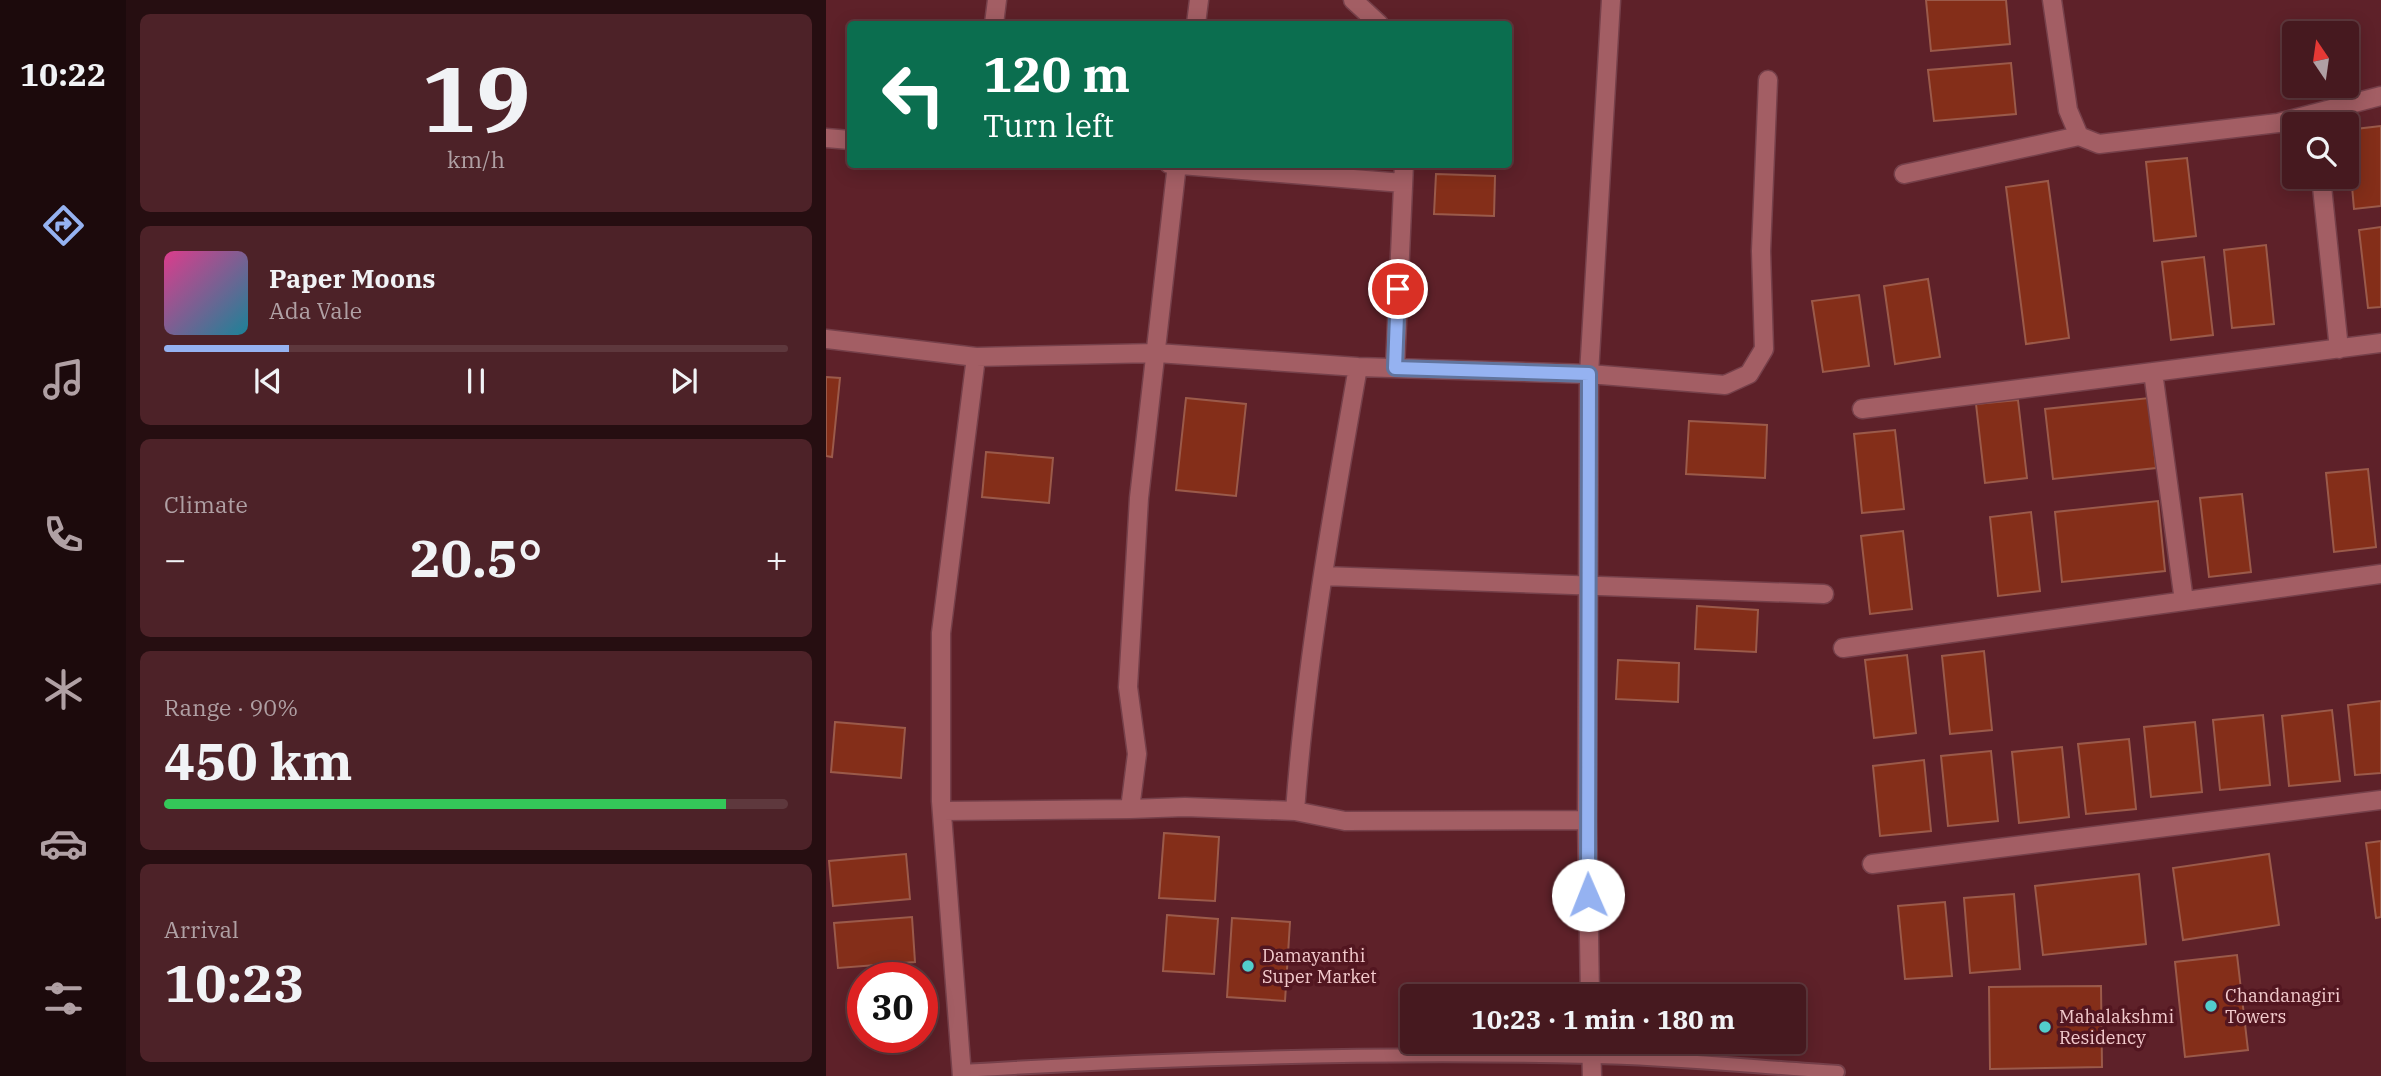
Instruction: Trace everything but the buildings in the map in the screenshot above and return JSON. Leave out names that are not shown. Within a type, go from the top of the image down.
[{"type":"street","points":[[994,21],[997,0]]},
{"type":"street","points":[[1196,21],[1199,0]]},
{"type":"street","points":[[1353,0],[1376,21]]},
{"type":"street","points":[[1590,984],[1587,820],[1589,374],[1611,0]]},
{"type":"street","points":[[2052,0],[2068,110],[2079,136]]},
{"type":"street","points":[[826,339],[976,357],[1157,353],[1358,367],[1589,374],[1725,385],[1749,374],[1765,349],[1760,251],[1768,80]]},
{"type":"street","points":[[2335,112],[2381,96]]},
{"type":"street","points":[[1904,174],[2079,136],[2099,144],[2282,123]]},
{"type":"street","points":[[826,138],[847,140]]},
{"type":"street","points":[[1130,809],[1137,754],[1128,687],[1139,498],[1177,168]]},
{"type":"street","points":[[1215,168],[1403,183]]},
{"type":"street","points":[[1395,368],[1404,168]]},
{"type":"street","points":[[2322,189],[2339,349]]},
{"type":"street","points":[[1862,409],[2381,343]]},
{"type":"street","points":[[962,1074],[942,811],[941,634],[976,357]]},
{"type":"street","points":[[1296,811],[1301,738],[1323,576],[1358,367]]},
{"type":"street","points":[[2153,372],[2184,601]]},
{"type":"street","points":[[1843,648],[2381,574]]},
{"type":"street","points":[[1323,576],[1824,594]]},
{"type":"street","points":[[1872,864],[2381,800]]},
{"type":"street","points":[[942,811],[1185,807],[1296,811],[1345,821],[1587,820]]},
{"type":"street","points":[[1592,1054],[1592,1076]]},
{"type":"lane","points":[[962,1074],[1130,1061],[1400,1053]]},
{"type":"lane","points":[[1645,1054],[1838,1072]]},
{"type":"place","name":"Damayanthi Super Market","points":[[1248,966]]},
{"type":"place","name":"Chandanagiri Towers","points":[[2211,1006]]},
{"type":"place","name":"Mahalakshmi Residency","points":[[2045,1027]]},
{"type":"route","points":[[1398,289],[1395,368],[1589,374],[1588,895]]}]
